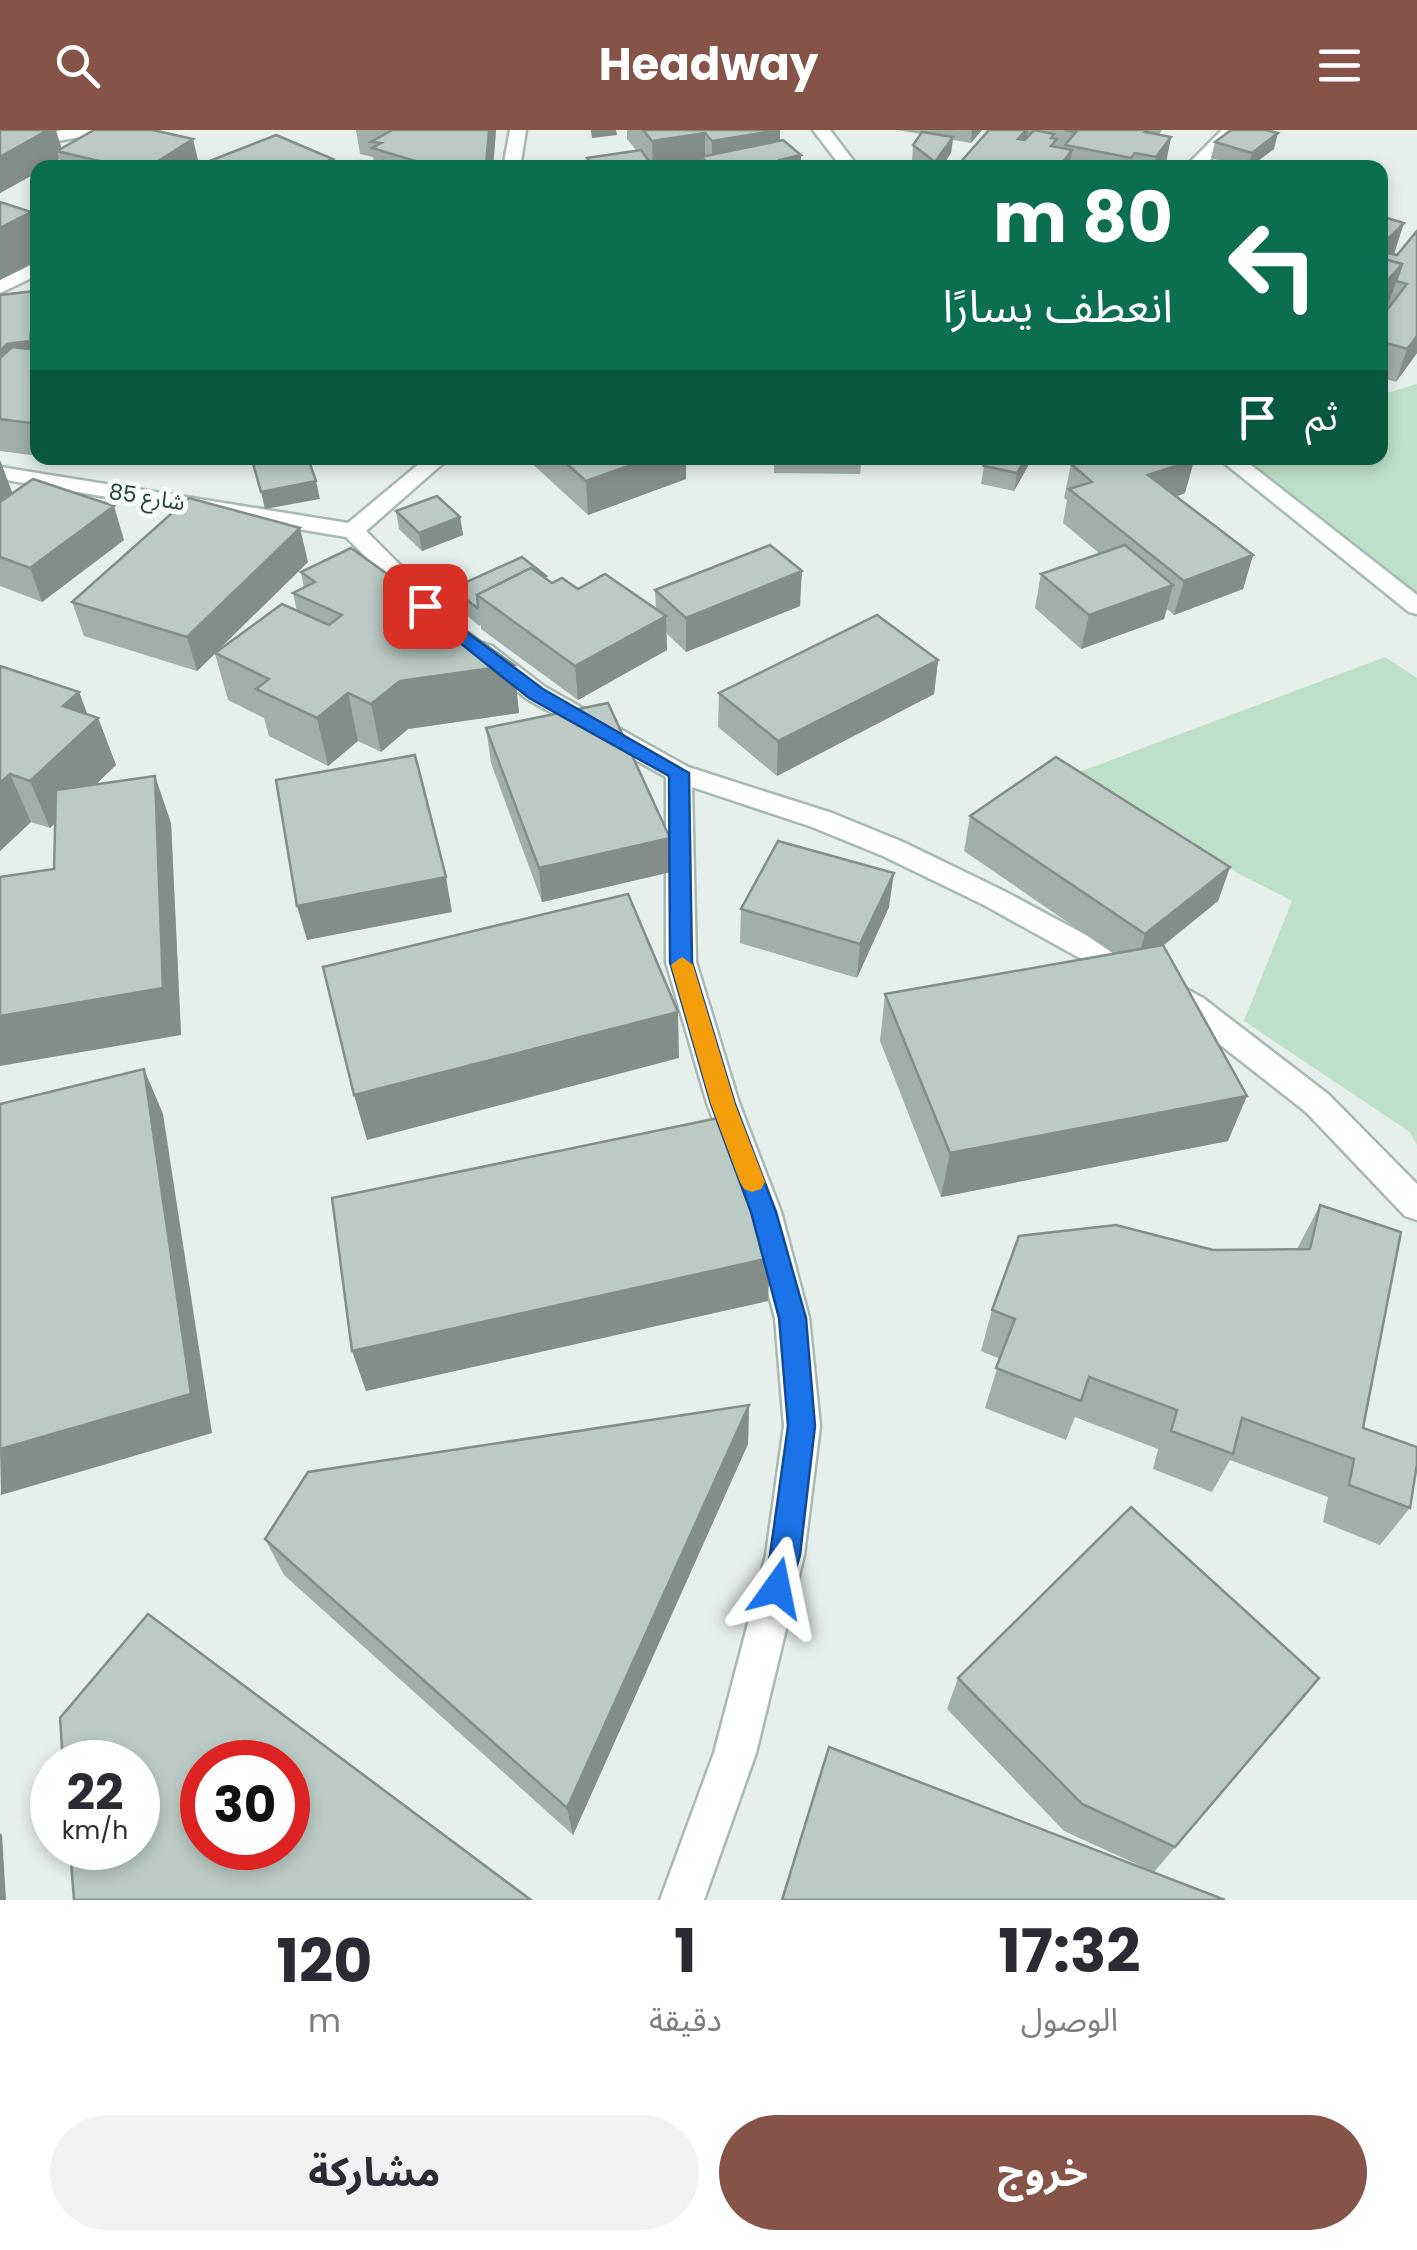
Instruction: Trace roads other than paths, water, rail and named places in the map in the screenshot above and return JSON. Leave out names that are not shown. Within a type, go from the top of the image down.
[{"type":"street","points":[[0,146],[92,130]]},
{"type":"street","points":[[512,160],[518,130]]},
{"type":"street","points":[[820,130],[844,160]]},
{"type":"street","points":[[1200,160],[1229,130]]},
{"type":"street","points":[[0,287],[30,271]]},
{"type":"street","points":[[430,465],[353,530],[425,606],[536,693],[679,773],[822,820],[893,849],[994,898],[1192,1006],[1316,1102],[1417,1206]]},
{"type":"street","points":[[1237,465],[1417,607]]},
{"type":"street","name":"شارع 85","points":[[0,473],[353,530]]},
{"type":"street","points":[[679,773],[681,962],[723,1104],[764,1212],[792,1318],[802,1426],[785,1555],[735,1754],[682,1900]]}]
